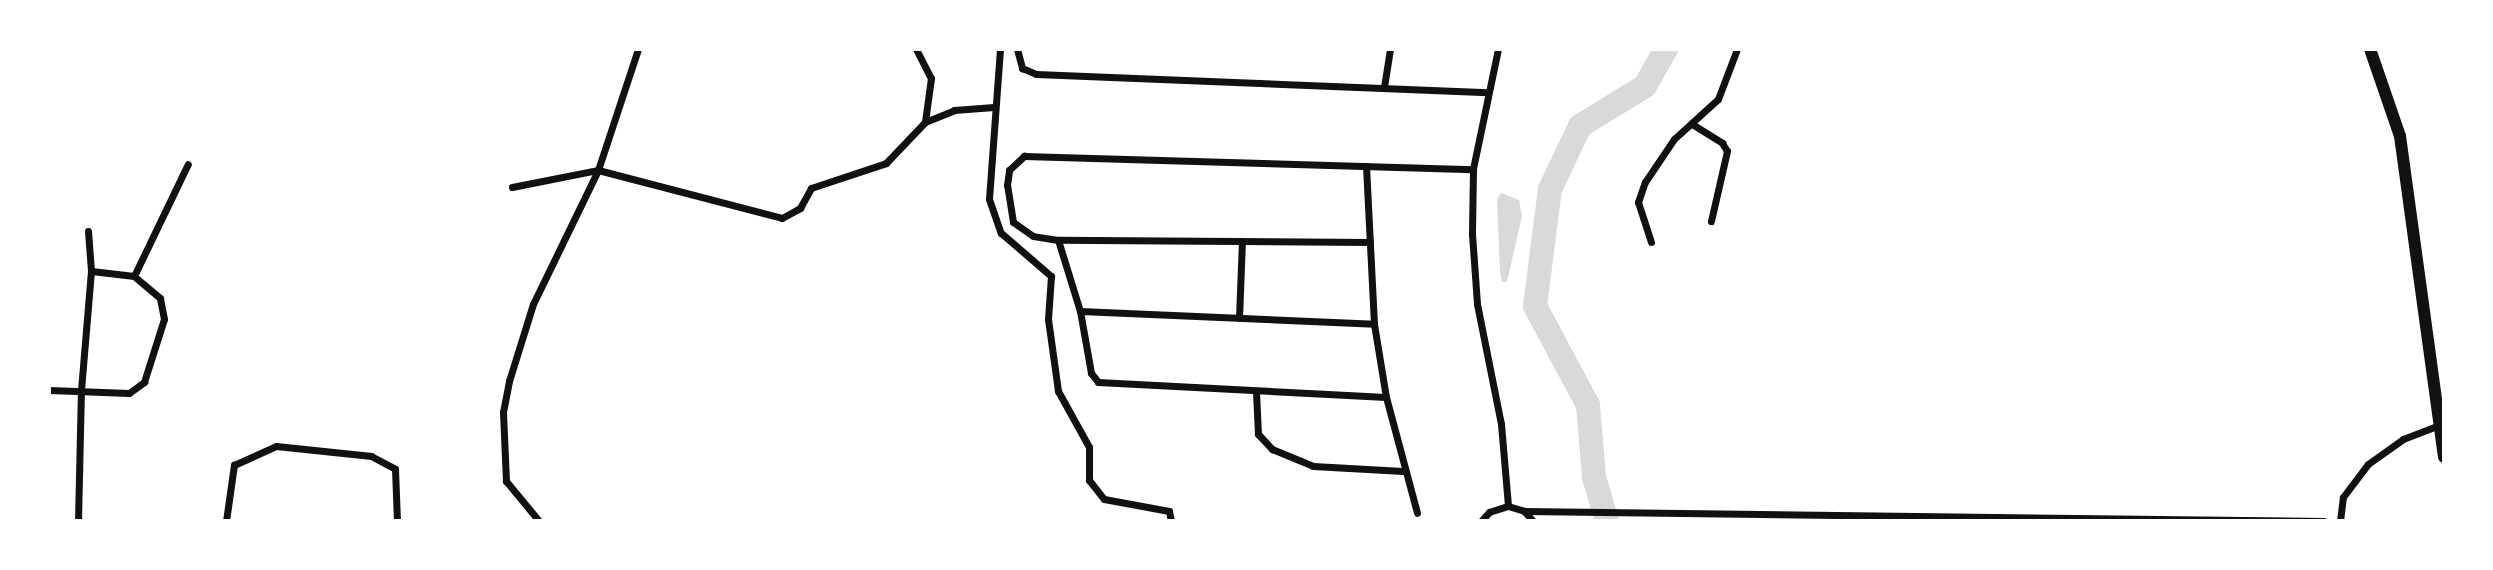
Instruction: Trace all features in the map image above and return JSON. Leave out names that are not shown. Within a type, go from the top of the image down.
[{"type":"main road","points":[[2370,49],[2400,136],[2431,333],[2444,457]]},
{"type":"street","points":[[538,521],[508,488],[503,412],[524,325],[598,170],[638,49]]},
{"type":"street","points":[[916,49],[931,78],[925,122]]},
{"type":"street","points":[[1000,49],[989,199],[1001,233],[1051,276],[1048,319],[1058,391],[1088,447],[1089,480],[1104,499],[1169,511],[1171,521]]},
{"type":"street","points":[[1017,49],[1022,68],[1037,74],[1488,92]]},
{"type":"street","points":[[1384,87],[1390,49]]},
{"type":"street","points":[[1498,49],[1473,169],[1477,304],[1501,424],[1510,484],[1508,506]]},
{"type":"street","points":[[1651,242],[1639,198],[1661,154],[1692,124],[1728,82],[1737,49]]},
{"type":"street","points":[[512,187],[598,170],[782,218],[800,208],[811,188],[886,163],[925,122],[954,110],[994,107]]},
{"type":"street","points":[[1692,124],[1717,138],[1727,151],[1711,222]]},
{"type":"street","points":[[1370,242],[1058,240],[1033,236],[1013,222],[1007,185],[1012,163],[1019,157],[1473,169]]},
{"type":"street","points":[[134,276],[188,164]]},
{"type":"street","points":[[1366,166],[1374,324],[1386,397],[1403,471],[1417,513]]},
{"type":"street","points":[[78,521],[81,390],[91,271],[88,231]]},
{"type":"street","points":[[1058,240],[1080,311],[1091,373],[1098,382],[1256,393],[1386,397]]},
{"type":"street","points":[[1239,318],[1242,241]]},
{"type":"street","points":[[49,390],[129,393],[144,382],[164,310],[156,293],[134,276],[91,271]]},
{"type":"street","points":[[1080,311],[1374,324]]},
{"type":"street","points":[[1256,393],[1258,434],[1272,449],[1313,466],[1403,471]]},
{"type":"street","points":[[2340,521],[2343,497],[2368,464],[2395,443],[2439,425]]},
{"type":"street","points":[[226,521],[234,465],[276,446],[371,456],[395,470],[397,521]]},
{"type":"street","points":[[1481,521],[1489,512],[1508,506],[1524,511],[1623,510],[2324,521]]},
{"type":"street","points":[[1524,511],[1533,521]]},
{"type":"shaded area","points":[[1501,193],[1519,200],[1522,216],[1507,282],[1502,282],[1500,272],[1497,199]]},
{"type":"waterway","points":[[1607,521],[1594,477],[1588,405],[1535,306],[1550,189],[1580,126],[1645,86],[1666,49]]}]
